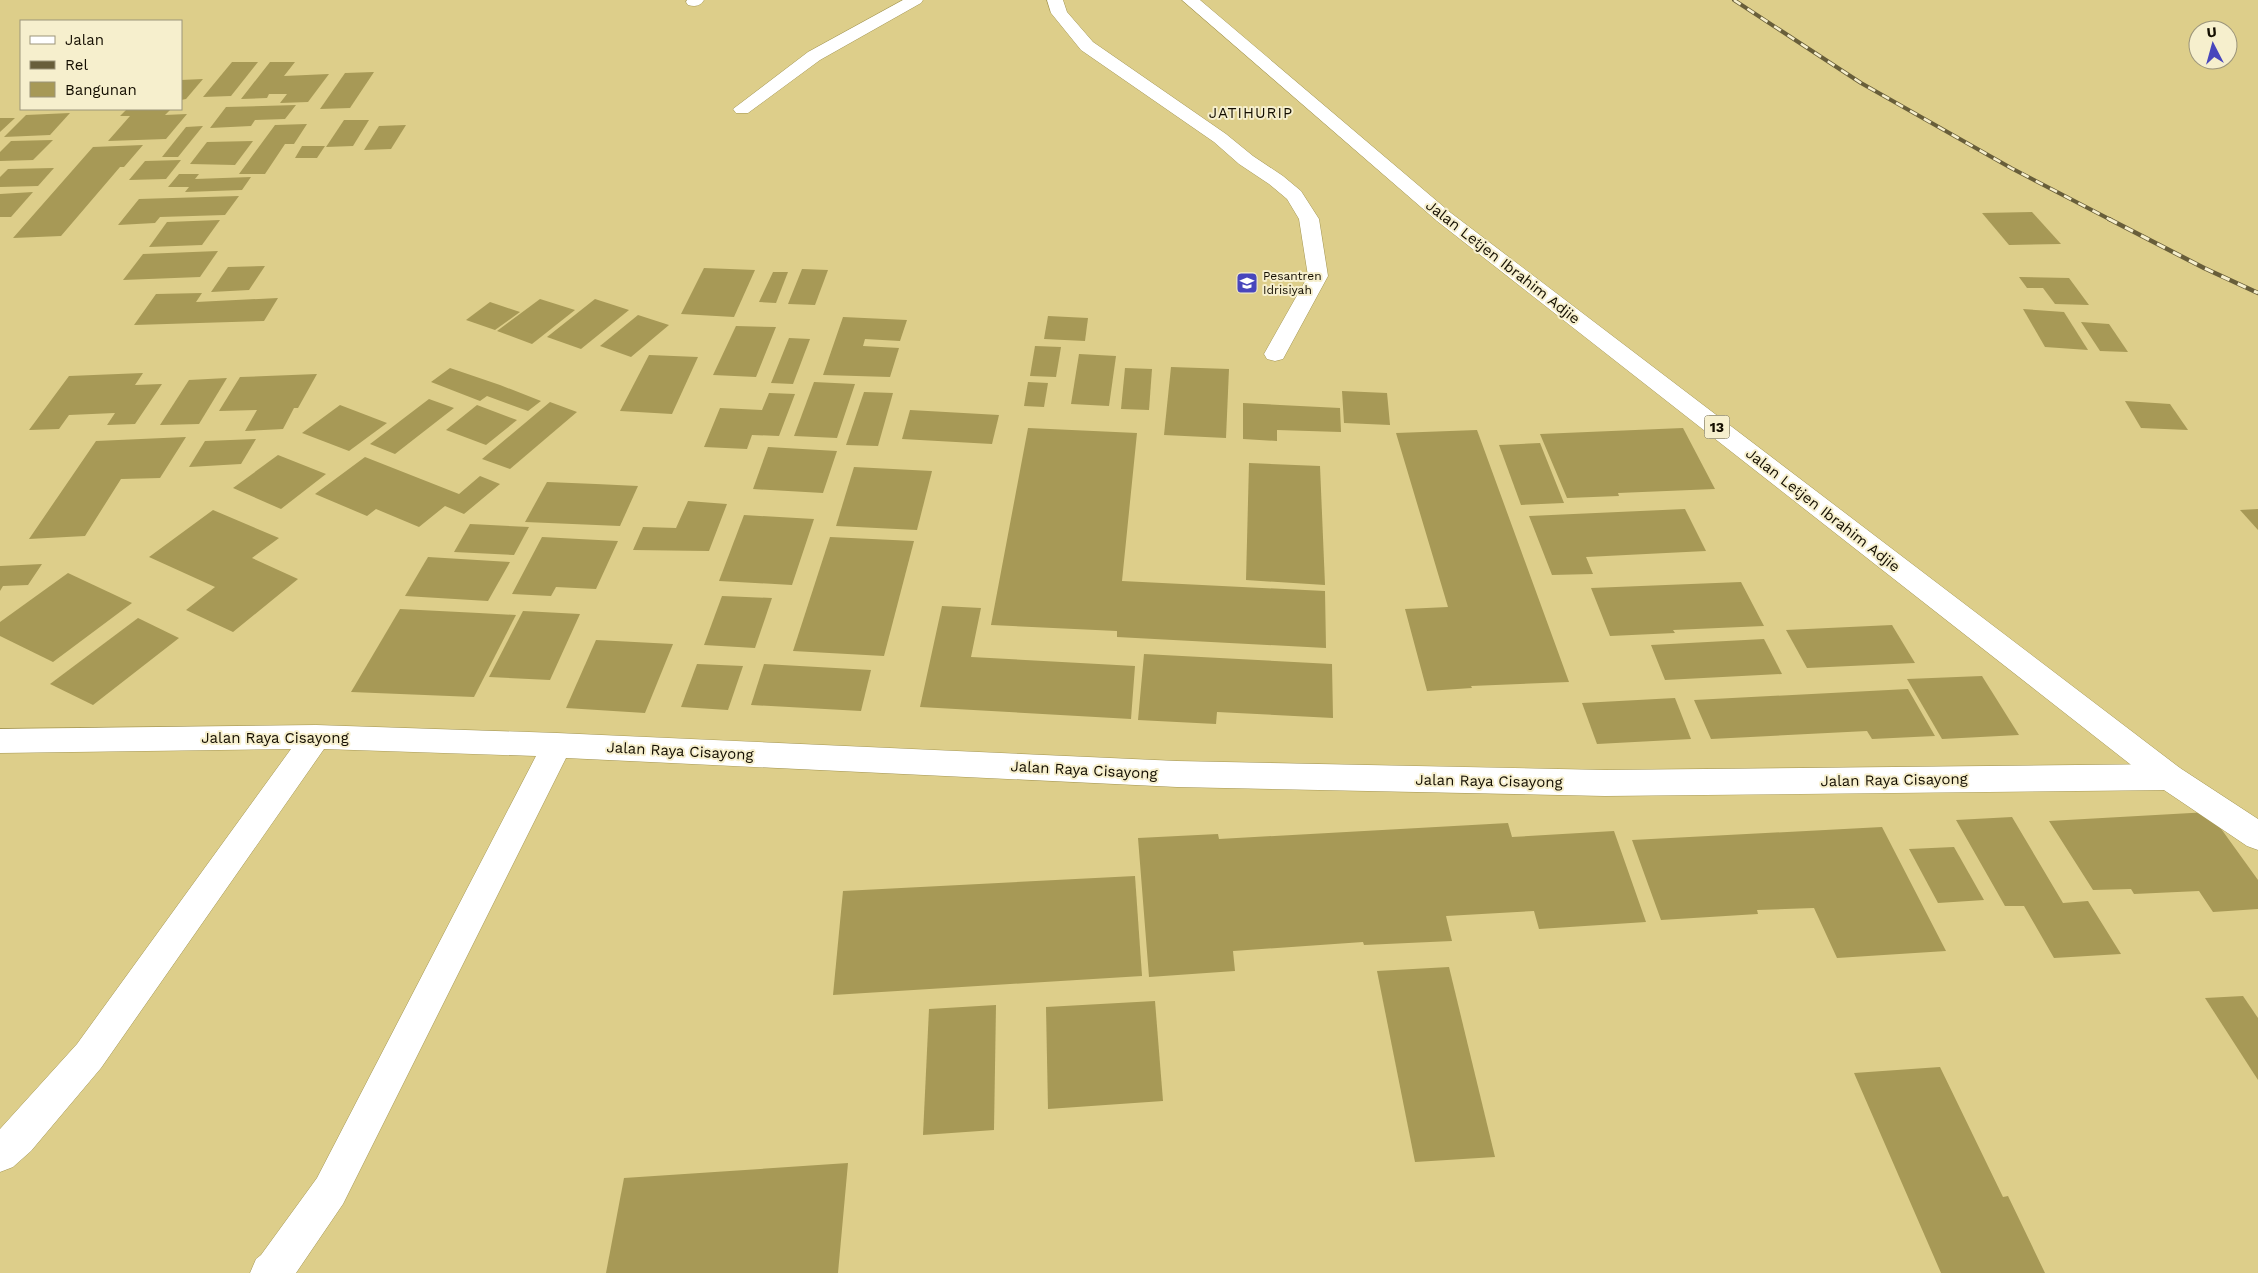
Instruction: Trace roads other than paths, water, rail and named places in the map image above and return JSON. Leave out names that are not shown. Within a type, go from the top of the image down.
[{"type":"main road","points":[[742,109],[814,56],[915,0]]},
{"type":"main road","points":[[1055,0],[1059,12],[1087,46],[1220,138],[1246,160],[1276,180],[1294,195],[1309,219],[1318,276],[1275,354]]},
{"type":"main road","name":"Jalan Letjen Ibrahim Adjie","points":[[1190,0],[1444,217],[2169,777],[2258,836]]},
{"type":"main road","points":[[0,1154],[18,1138],[89,1056],[316,737]]},
{"type":"main road","name":"Jalan Raya Cisayong","points":[[0,741],[316,737],[557,745],[1177,774],[1595,783],[2169,777]]},
{"type":"main road","points":[[270,1273],[275,1269],[330,1191],[557,745]]},
{"type":"railway","points":[[1734,0],[1861,83],[2011,168],[2111,220]]},
{"type":"railway","points":[[2109,219],[2204,268],[2258,293]]},
{"type":"place","name":"Pesantren Idrisiyah","points":[[1247,283]]},
{"type":"district","name":"JATIHURIP","points":[[1251,113]]}]
